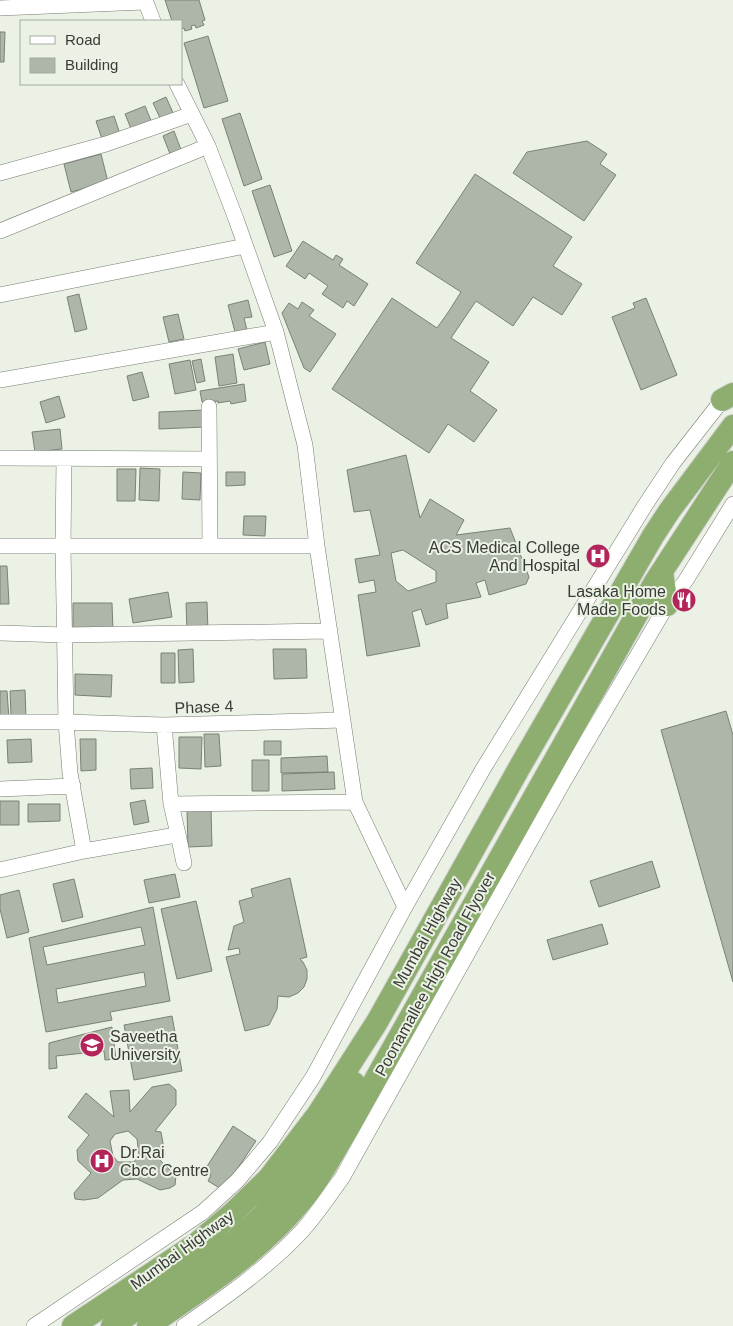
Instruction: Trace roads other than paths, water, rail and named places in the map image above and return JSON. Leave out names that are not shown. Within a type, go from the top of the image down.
[{"type":"highway","name":"Mumbai Highway","points":[[73,1326],[196,1244],[234,1212],[269,1178],[328,1099],[377,1022],[653,536],[733,426]]},
{"type":"highway","points":[[667,604],[662,572],[684,536],[705,518],[725,485],[733,462]]},
{"type":"highway","name":"Poonamallee High Road Flyover","points":[[148,1326],[229,1270],[255,1249],[280,1226],[301,1202],[321,1174],[662,572]]},
{"type":"highway","points":[[119,1323],[237,1238],[262,1216],[282,1194],[308,1159],[343,1104],[388,1019],[413,958]]},
{"type":"street","points":[[0,8],[145,1],[153,20]]},
{"type":"street","points":[[178,85],[208,146],[276,332],[305,445],[317,546],[355,802],[405,907]]},
{"type":"street","points":[[0,172],[106,144],[192,114]]},
{"type":"street","points":[[0,231],[208,146]]},
{"type":"street","points":[[0,295],[246,246]]},
{"type":"street","points":[[0,380],[276,332]]},
{"type":"street","points":[[34,1326],[203,1212],[222,1196],[258,1157],[313,1077],[405,907],[483,769],[644,507],[673,463],[729,394]]},
{"type":"street","points":[[209,407],[210,546]]},
{"type":"street","points":[[0,458],[209,459]]},
{"type":"street","points":[[64,459],[63,547],[66,722],[72,786],[84,852]]},
{"type":"street","points":[[184,1326],[254,1275],[279,1254],[301,1232],[342,1178],[561,786],[667,604],[686,580],[733,504]]},
{"type":"street","points":[[0,546],[317,546]]},
{"type":"street","points":[[0,633],[65,635],[330,631]]},
{"type":"street","name":"Phase 4","points":[[0,722],[164,725],[343,720]]},
{"type":"street","points":[[164,725],[171,804],[184,863]]},
{"type":"street","points":[[0,789],[72,786]]},
{"type":"street","points":[[171,804],[355,802]]},
{"type":"street","points":[[0,870],[178,834]]},
{"type":"place","name":"ACS Medical College And Hospital","points":[[598,556]]},
{"type":"place","name":"Lasaka Home Made Foods","points":[[684,600]]},
{"type":"place","name":"Saveetha University","points":[[92,1045]]},
{"type":"place","name":"Dr.Rai Cbcc Centre","points":[[102,1161]]}]
